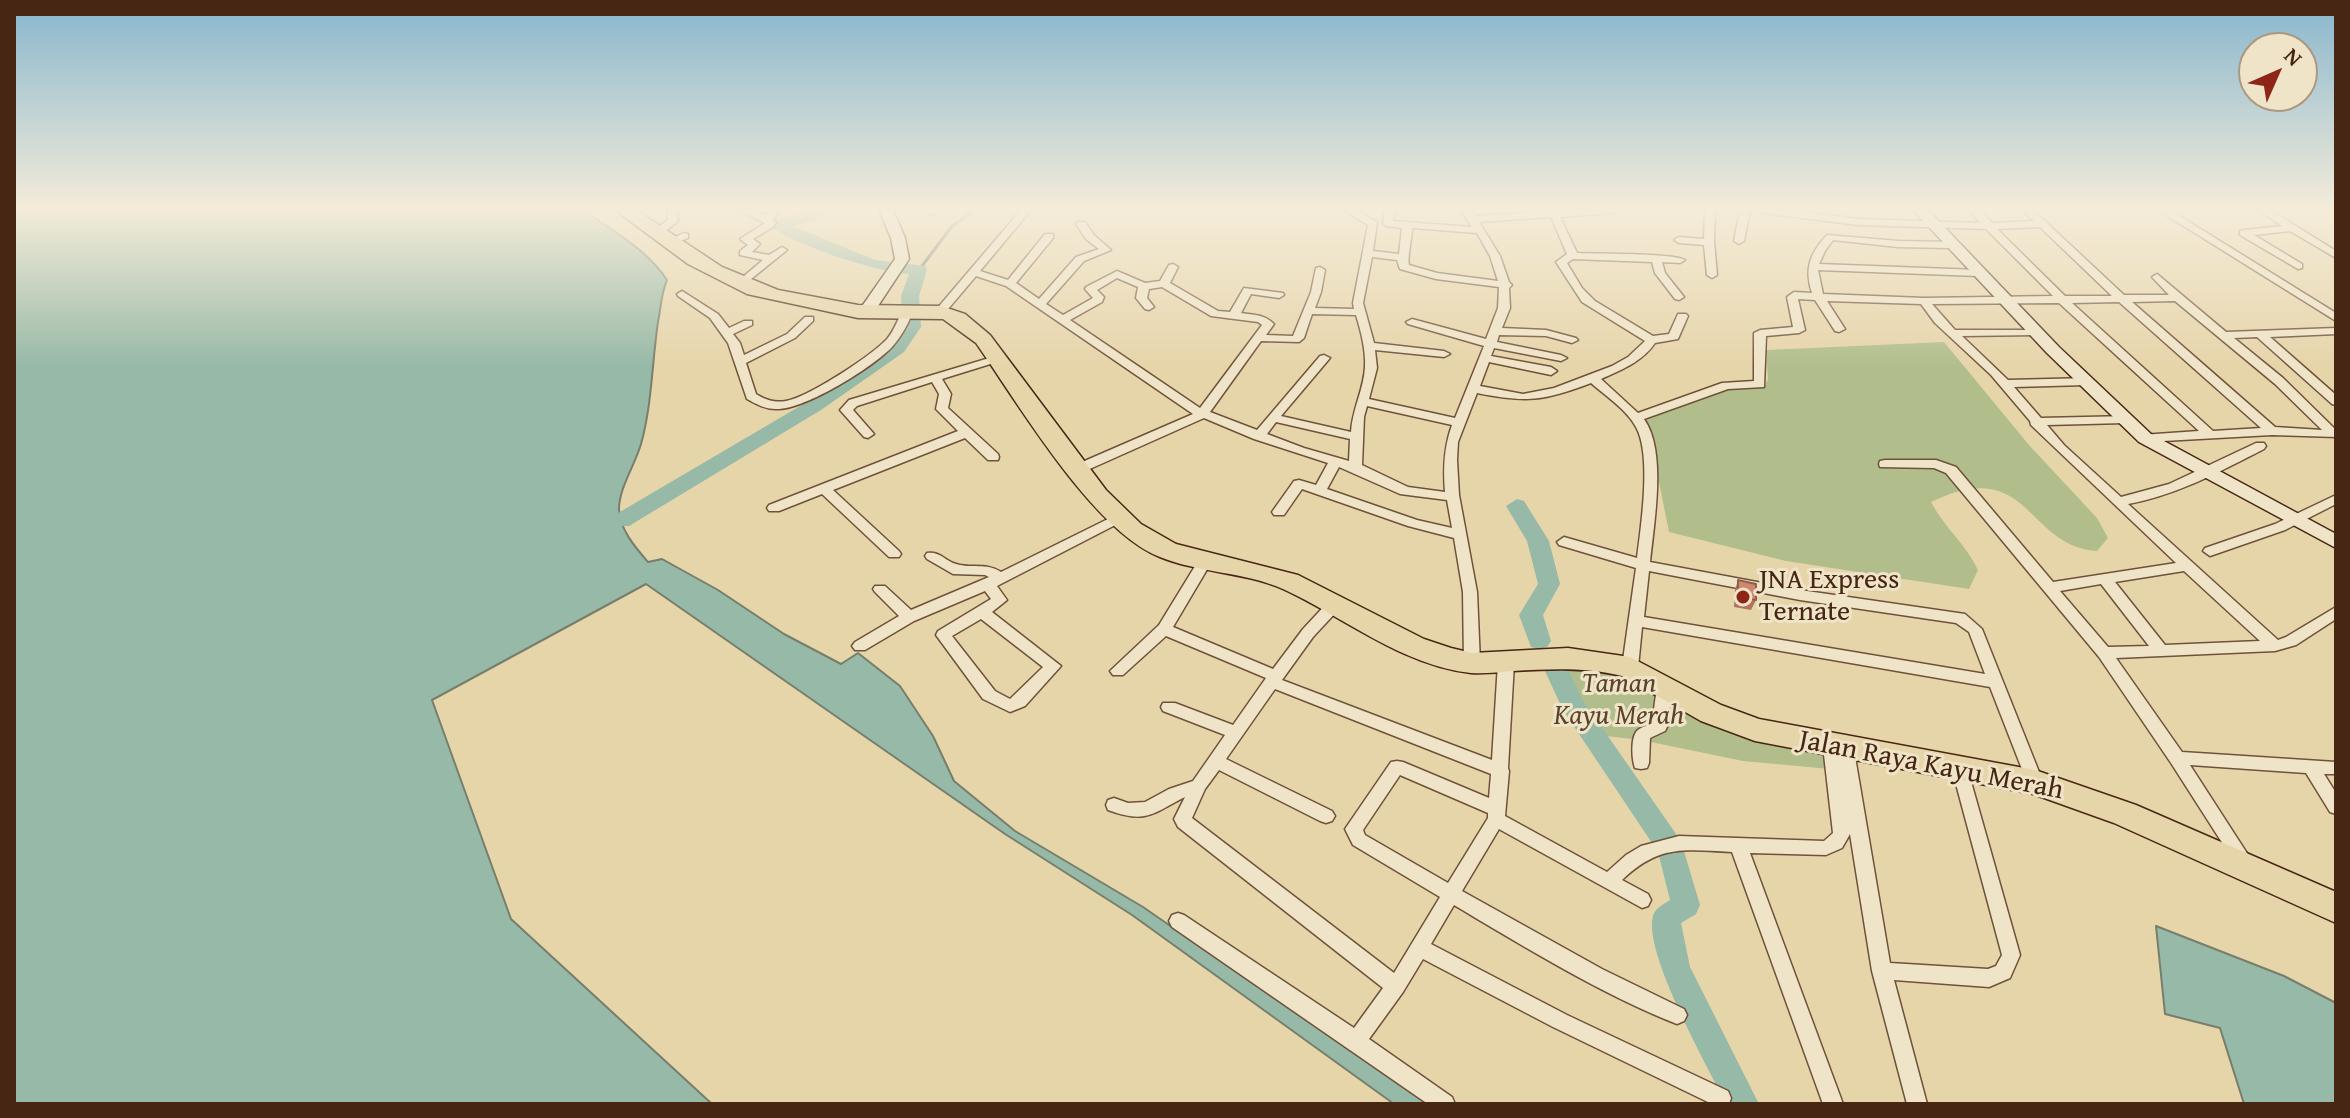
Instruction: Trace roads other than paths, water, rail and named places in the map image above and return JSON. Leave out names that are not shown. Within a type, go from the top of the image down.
[{"type":"highway","points":[[708,262],[741,284],[771,295],[866,312],[919,314]]},
{"type":"highway","name":"Jalan Raya Kayu Merah","points":[[919,314],[948,314],[971,327],[1118,518],[1168,551],[1289,581],[1414,646],[1447,658],[1472,663],[1590,659],[1630,667],[1711,713],[1755,730],[2035,782],[2125,814],[2336,908]]},
{"type":"street","points":[[741,284],[768,262]]},
{"type":"street","points":[[866,312],[899,262]]},
{"type":"street","points":[[682,294],[705,308],[738,348],[751,396],[779,406],[805,400],[884,350],[903,325],[973,272],[981,262]]},
{"type":"street","points":[[1010,284],[1028,262]]},
{"type":"street","points":[[1040,304],[1077,262]]},
{"type":"street","points":[[1355,467],[1362,401],[1371,368],[1359,298],[1365,262]]},
{"type":"street","points":[[1402,262],[1402,265],[1420,272],[1507,285]]},
{"type":"street","points":[[1472,663],[1470,586],[1449,461],[1460,423],[1504,308],[1507,285],[1497,262]]},
{"type":"street","points":[[1561,262],[1583,296],[1630,323],[1651,340],[1674,337],[1682,316]]},
{"type":"street","points":[[1657,262],[1660,273],[1679,297]]},
{"type":"street","points":[[1711,262],[1712,275]]},
{"type":"street","points":[[1815,262],[1812,267],[1813,284],[1839,329]]},
{"type":"street","points":[[1968,262],[2145,438],[2336,542]]},
{"type":"street","points":[[2025,262],[2208,433]]},
{"type":"street","points":[[2083,262],[2272,431]]},
{"type":"street","points":[[2247,262],[2336,318]]},
{"type":"street","points":[[2292,262],[2298,266]]},
{"type":"street","points":[[1164,284],[1173,267]]},
{"type":"street","points":[[1812,267],[1978,273]]},
{"type":"street","points":[[1260,338],[1298,338],[1316,292],[1320,270]]},
{"type":"street","points":[[973,272],[1010,284],[1202,414],[1258,436],[1355,467],[1405,491],[1453,497]]},
{"type":"street","points":[[1063,320],[1098,300],[1099,297],[1090,289],[1117,274],[1144,286],[1164,284],[1205,310],[1265,320],[1268,324],[1202,414],[1078,469]]},
{"type":"street","points":[[2157,277],[2279,381],[2335,434]]},
{"type":"street","points":[[1144,286],[1141,298],[1149,307]]},
{"type":"street","points":[[1234,316],[1248,290],[1279,295]]},
{"type":"street","points":[[1630,413],[1726,386],[1759,385],[1757,348],[1761,343],[1760,332],[1798,330],[1792,296],[2007,302],[2178,298]]},
{"type":"street","points":[[1924,301],[2004,384],[2035,422],[2185,566],[2275,646]]},
{"type":"street","points":[[1308,311],[1360,312]]},
{"type":"street","points":[[741,361],[791,336],[809,319]]},
{"type":"street","points":[[1412,322],[1491,344],[1561,358]]},
{"type":"street","points":[[727,333],[748,323]]},
{"type":"street","points":[[1496,331],[1546,333],[1572,340]]},
{"type":"street","points":[[2223,335],[2336,331]]},
{"type":"street","points":[[1952,333],[2036,332]]},
{"type":"street","points":[[2261,335],[2336,401]]},
{"type":"street","points":[[1474,389],[1527,397],[1552,394],[1646,350],[1651,340]]},
{"type":"street","points":[[1369,346],[1444,354]]},
{"type":"street","points":[[1258,436],[1324,358]]},
{"type":"street","points":[[1485,358],[1551,371]]},
{"type":"street","points":[[868,434],[846,410],[848,407],[868,397],[996,359]]},
{"type":"street","points":[[935,377],[945,394],[942,409],[993,457]]},
{"type":"street","points":[[1591,377],[1630,413],[1646,435],[1650,510],[1630,667]]},
{"type":"street","points":[[2004,384],[2086,381]]},
{"type":"street","points":[[1362,401],[1460,423]]},
{"type":"street","points":[[1273,418],[1357,437]]},
{"type":"street","points":[[2035,422],[2125,419]]},
{"type":"street","points":[[2145,438],[2272,431],[2335,434]]},
{"type":"street","points":[[774,508],[968,432]]},
{"type":"street","points":[[2118,502],[2147,498],[2260,446]]},
{"type":"street","points":[[1320,489],[1336,461]]},
{"type":"street","points":[[1885,464],[1936,464],[1951,470],[2104,653],[2177,758],[2247,868]]},
{"type":"street","points":[[1279,512],[1296,485],[1320,489],[1413,523],[1460,535]]},
{"type":"street","points":[[825,489],[894,554]]},
{"type":"street","points":[[2210,551],[2296,520],[2336,499]]},
{"type":"street","points":[[860,646],[909,617],[994,581],[1118,518]]},
{"type":"street","points":[[1564,542],[1643,565],[1800,595],[1960,618],[1975,629],[2012,716],[2035,782]]},
{"type":"street","points":[[932,556],[953,569],[988,570],[994,581],[1000,600],[943,635],[989,695],[1010,706],[1019,702],[1053,666],[982,612]]},
{"type":"street","points":[[1118,671],[1164,629],[1205,561]]},
{"type":"street","points":[[2048,588],[2185,566]]},
{"type":"street","points":[[2104,578],[2161,651]]},
{"type":"street","points":[[880,589],[909,617]]},
{"type":"street","points":[[1334,605],[1308,633],[1198,786],[1183,819],[1396,986]]},
{"type":"street","points":[[2104,653],[2275,646],[2291,641],[2336,612]]},
{"type":"street","points":[[1637,621],[1996,682]]},
{"type":"street","points":[[1164,629],[1274,679],[1501,771]]},
{"type":"street","points":[[1356,1041],[1420,948],[1496,814],[1519,662]]},
{"type":"street","points":[[1641,763],[1642,735],[1658,730],[1665,687]]},
{"type":"street","points":[[1169,707],[1236,733]]},
{"type":"street","points":[[1609,882],[1635,855],[1657,846],[1679,843],[1826,848],[1836,843],[1842,834],[1839,748]]},
{"type":"street","points":[[1839,748],[1881,971],[1902,1058],[1917,1104]]},
{"type":"street","points":[[2177,758],[2336,768]]},
{"type":"street","points":[[1216,761],[1326,816]]},
{"type":"street","points":[[1642,900],[1496,814],[1397,767],[1354,829],[1359,840],[1452,895],[1633,995],[1677,1015]]},
{"type":"street","points":[[2312,768],[2336,807]]},
{"type":"street","points":[[1881,971],[1989,978],[2003,972],[2011,955],[1960,769]]},
{"type":"street","points":[[1114,805],[1143,812],[1178,790],[1198,786]]},
{"type":"street","points":[[1739,846],[1833,1104]]},
{"type":"street","points":[[1178,921],[1445,1104]]},
{"type":"street","points":[[1420,948],[1560,1021],[1721,1098]]},
{"type":"waterway","points":[[621,521],[814,406],[898,348],[912,327],[910,296],[919,270],[886,268],[867,262]]},
{"type":"waterway","points":[[919,270],[925,262]]},
{"type":"waterway","points":[[1517,506],[1538,541],[1549,584],[1531,615],[1539,641]]},
{"type":"waterway","points":[[1556,669],[1572,703],[1671,849],[1686,905],[1666,918],[1675,969],[1743,1104]]},
{"type":"place","name":"JNA Express Ternate","points":[[1743,597]]},
{"type":"park label","name":"Taman Kayu Merah","points":[[1619,701]]}]
